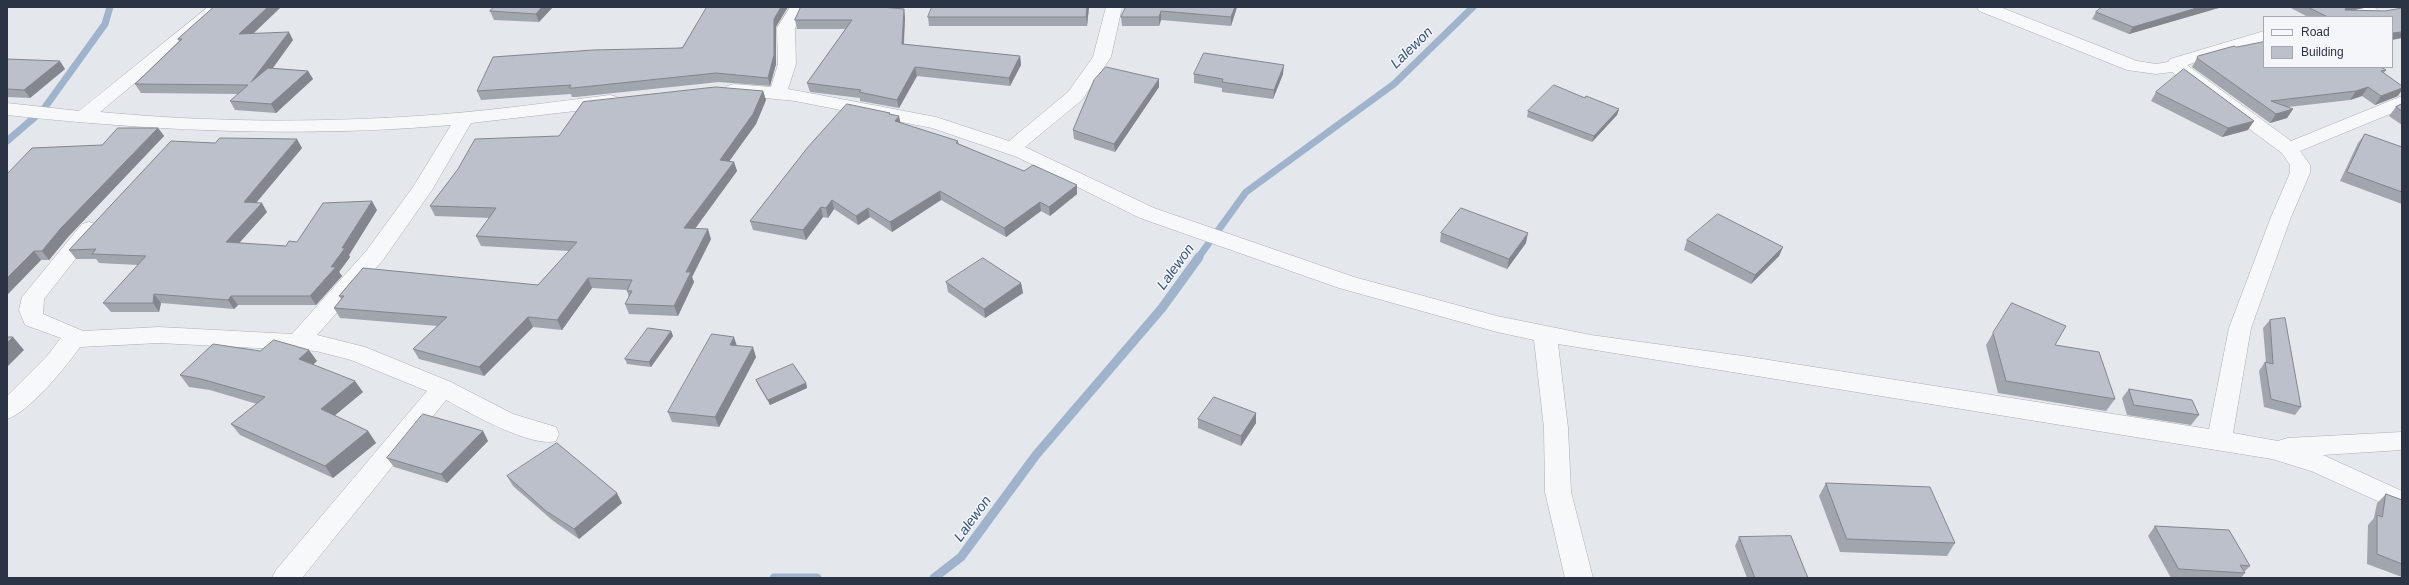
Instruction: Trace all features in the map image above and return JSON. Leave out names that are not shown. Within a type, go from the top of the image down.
[{"type":"street","points":[[84,116],[218,7]]},
{"type":"street","points":[[778,93],[787,64],[786,28],[798,7]]},
{"type":"street","points":[[1011,149],[1075,96],[1102,57],[1114,7]]},
{"type":"street","points":[[1985,7],[2133,66],[2156,69],[2176,66],[2289,149],[2300,165],[2300,173],[2281,217],[2240,328],[2219,441]]},
{"type":"street","points":[[2353,16],[2374,10]]},
{"type":"street","points":[[2176,66],[2176,63],[2263,36]]},
{"type":"street","points":[[712,90],[778,93],[936,123],[1011,149],[1147,213],[1347,283],[1497,324],[1545,334],[1591,343],[1750,364],[2219,441],[2272,448],[2402,441]]},
{"type":"street","points":[[9,111],[189,124],[307,125],[416,122],[465,118],[631,99]]},
{"type":"street","points":[[2289,149],[2402,102]]},
{"type":"street","points":[[299,342],[379,249],[422,190],[465,118]]},
{"type":"street","points":[[173,141],[189,124]]},
{"type":"street","points":[[74,339],[74,335],[70,333],[33,319],[30,310],[33,297],[76,243],[103,214]]},
{"type":"street","points":[[1545,334],[1556,428],[1558,492],[1579,578]]},
{"type":"street","points":[[7,410],[63,353],[74,339],[159,335],[316,343],[357,353],[443,388],[504,420],[547,434]]},
{"type":"street","points":[[286,578],[443,388]]},
{"type":"street","points":[[2272,448],[2320,464],[2402,502]]},
{"type":"building","points":[[214,7],[268,7],[239,34],[289,32],[251,82],[268,68],[308,71],[271,104],[230,101],[248,85],[135,84],[182,39],[178,39]]},
{"type":"building","points":[[494,7],[542,7],[536,14],[490,11]]},
{"type":"building","points":[[707,7],[781,7],[774,19],[774,55],[768,78],[716,73],[573,88],[569,88],[571,85],[477,91],[493,57],[593,50],[682,48]]},
{"type":"building","points":[[801,7],[882,7],[904,9],[902,44],[1020,56],[1009,78],[915,67],[897,100],[859,92],[861,90],[807,83],[852,20],[795,20]]},
{"type":"building","points":[[932,7],[1087,7],[1086,17],[928,17]]},
{"type":"building","points":[[1126,7],[1235,7],[1231,17],[1161,11],[1159,17],[1121,17]]},
{"type":"building","points":[[2102,7],[2200,7],[2133,27],[2096,12]]},
{"type":"building","points":[[2308,7],[2346,7],[2345,10],[2385,11],[2402,8],[2402,32],[2393,33],[2393,16],[2326,16]]},
{"type":"building","points":[[2263,42],[2263,68],[2383,68],[2386,70],[2381,71],[2402,86],[2402,88],[2381,96],[2368,87],[2356,91],[2271,101],[2293,109],[2276,114],[2197,58],[2198,56],[2234,46],[2236,47]]},
{"type":"building","points":[[1204,53],[1284,65],[1274,90],[1222,82],[1223,79],[1194,74]]},
{"type":"building","points":[[7,59],[60,61],[24,90],[7,89]]},
{"type":"building","points":[[1106,67],[1159,79],[1114,144],[1073,130],[1094,80]]},
{"type":"building","points":[[2184,69],[2254,121],[2228,128],[2156,92]]},
{"type":"building","points":[[1554,85],[1585,98],[1586,96],[1619,109],[1594,136],[1528,111]]},
{"type":"building","points":[[716,87],[763,91],[753,114],[720,160],[734,162],[684,228],[708,229],[686,272],[691,272],[674,306],[625,304],[632,291],[627,291],[632,280],[588,278],[557,320],[528,317],[479,367],[413,349],[447,317],[334,308],[344,296],[339,296],[363,268],[538,285],[577,242],[476,236],[496,208],[430,206],[458,169],[475,139],[559,136],[583,102]]},
{"type":"building","points":[[847,104],[899,116],[895,121],[958,141],[956,143],[1024,171],[1033,165],[1077,185],[1049,207],[1040,202],[1004,228],[940,191],[890,222],[868,208],[856,216],[832,200],[826,208],[821,207],[803,230],[750,221],[808,147]]},
{"type":"building","points":[[2402,104],[2402,111],[2396,107]]},
{"type":"building","points":[[118,128],[158,128],[61,228],[42,251],[34,251],[7,278],[7,174],[32,148],[102,145]]},
{"type":"building","points":[[2365,134],[2402,147],[2402,192],[2347,172]]},
{"type":"building","points":[[220,138],[297,139],[244,202],[262,203],[226,242],[286,246],[289,241],[297,242],[323,203],[372,201],[342,248],[345,248],[331,267],[336,267],[310,296],[231,296],[228,300],[154,294],[153,303],[103,303],[146,256],[92,254],[96,249],[69,250],[171,141],[215,143]]},
{"type":"building","points":[[1461,208],[1528,233],[1509,259],[1441,233]]},
{"type":"building","points":[[1718,214],[1783,247],[1755,275],[1687,240]]},
{"type":"building","points":[[983,258],[1021,283],[984,309],[946,282]]},
{"type":"building","points":[[2012,303],[2066,326],[2055,345],[2099,352],[2115,399],[2006,381],[1993,333]]},
{"type":"building","points":[[2285,318],[2301,407],[2271,399],[2265,362],[2273,364],[2270,320]]},
{"type":"building","points":[[648,328],[671,331],[649,362],[625,359]]},
{"type":"building","points":[[712,334],[734,337],[730,345],[753,347],[715,417],[668,412]]},
{"type":"building","points":[[7,337],[13,337],[7,343]]},
{"type":"building","points":[[274,340],[309,350],[299,359],[355,381],[321,409],[368,431],[325,466],[231,424],[265,397],[201,379],[180,375],[213,344],[260,351]]},
{"type":"building","points":[[793,364],[806,383],[768,400],[756,380]]},
{"type":"building","points":[[2129,389],[2192,400],[2199,415],[2134,405]]},
{"type":"building","points":[[1214,397],[1256,413],[1241,436],[1198,419]]},
{"type":"building","points":[[423,414],[483,431],[441,474],[387,458]]},
{"type":"building","points":[[557,443],[617,493],[574,529],[546,511],[507,476]]},
{"type":"building","points":[[1826,483],[1930,487],[1955,543],[1847,539]]},
{"type":"building","points":[[2386,494],[2402,500],[2402,564],[2377,554],[2377,515],[2382,517]]},
{"type":"building","points":[[2155,526],[2229,530],[2250,566],[2240,565],[2245,573],[2179,569]]},
{"type":"building","points":[[1791,536],[1808,578],[1755,578],[1739,537]]},
{"type":"waterway","points":[[7,141],[43,110],[105,24],[110,7]]},
{"type":"waterway","name":"Lalewon","points":[[1198,258],[1246,192],[1394,84],[1473,7]]},
{"type":"waterway","name":"Lalewon","points":[[934,578],[961,557],[1036,455],[1162,308],[1199,257]]},
{"type":"waterway","name":"Lalewon","points":[[774,578],[817,578]]}]
